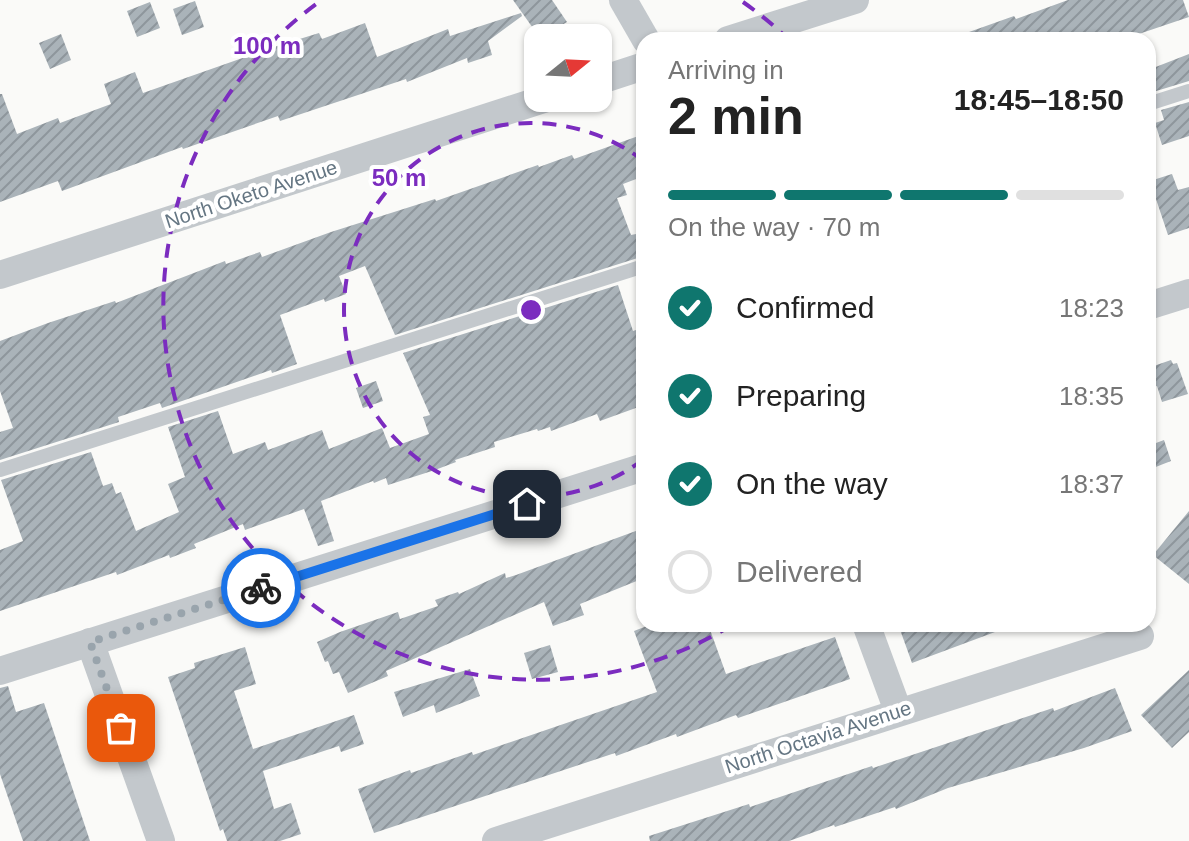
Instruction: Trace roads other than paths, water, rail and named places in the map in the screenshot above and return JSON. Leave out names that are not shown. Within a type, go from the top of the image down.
[{"type":"street","points":[[623,0],[641,32]]},
{"type":"street","points":[[753,32],[855,0]]},
{"type":"street","points":[[612,76],[636,69]]},
{"type":"street","name":"North Oketo Avenue","points":[[0,275],[524,105]]},
{"type":"street","points":[[1156,303],[1189,293]]},
{"type":"street","points":[[0,671],[636,470]]},
{"type":"street","points":[[869,632],[898,711]]},
{"type":"street","name":"North Octavia Avenue","points":[[496,841],[1140,636]]},
{"type":"street","points":[[90,642],[161,841]]},
{"type":"lane","points":[[1156,101],[1189,91]]},
{"type":"lane","points":[[0,470],[636,269]]}]
